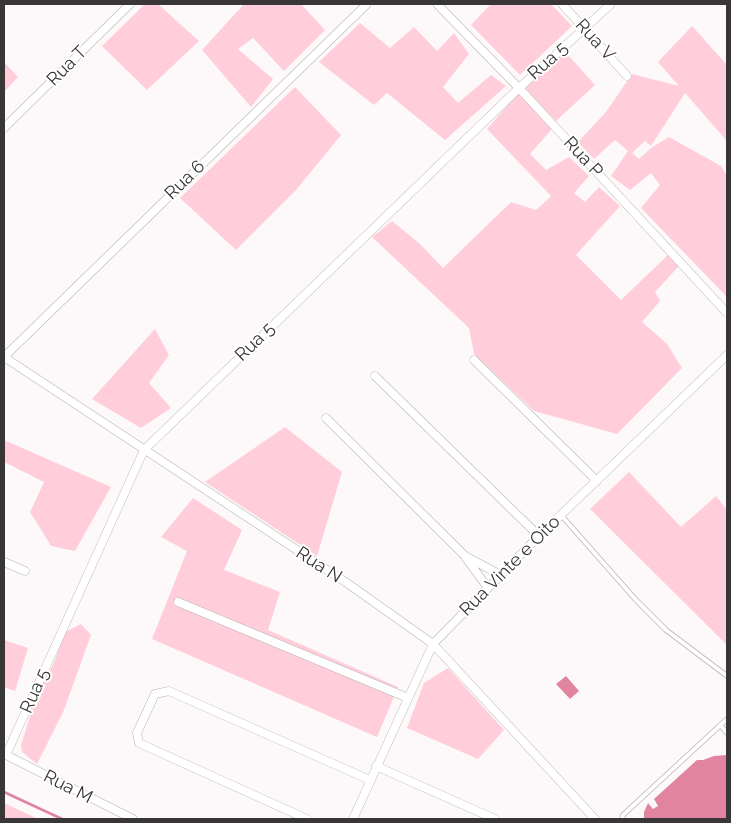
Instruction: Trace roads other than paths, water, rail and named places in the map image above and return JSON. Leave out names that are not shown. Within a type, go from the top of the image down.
[{"type":"street","name":"Rua 6","points":[[4,357],[367,4]]},
{"type":"street","name":"Rua P","points":[[437,4],[519,88],[727,313]]},
{"type":"street","name":"Rua V","points":[[562,4],[628,76]]},
{"type":"street","name":"Rua 5","points":[[5,755],[144,450],[519,88],[611,4]]},
{"type":"street","name":"Rua T","points":[[4,128],[126,5]]},
{"type":"street","name":"Rua Vinte e Oito","points":[[354,819],[376,766],[433,644],[539,536],[727,356]]},
{"type":"street","name":"Rua N","points":[[4,357],[347,583],[433,644],[595,819]]},
{"type":"street","points":[[474,360],[597,481]]},
{"type":"street","points":[[375,376],[539,536]]},
{"type":"street","points":[[326,418],[465,556],[488,588]]},
{"type":"street","points":[[465,556],[501,575]]},
{"type":"street","points":[[4,562],[25,571]]},
{"type":"street","points":[[178,602],[408,698]]},
{"type":"street","points":[[307,819],[138,743],[137,733],[155,694],[169,692],[370,780]]},
{"type":"street","name":"Rua M","points":[[5,755],[133,819]]},
{"type":"street","points":[[376,766],[495,819]]},
{"type":"lane","points":[[561,515],[636,600],[666,630],[727,676]]},
{"type":"lane","points":[[622,819],[727,719]]},
{"type":"lane","points":[[721,726],[727,733]]},
{"type":"waterway","points":[[4,792],[62,819]]}]
